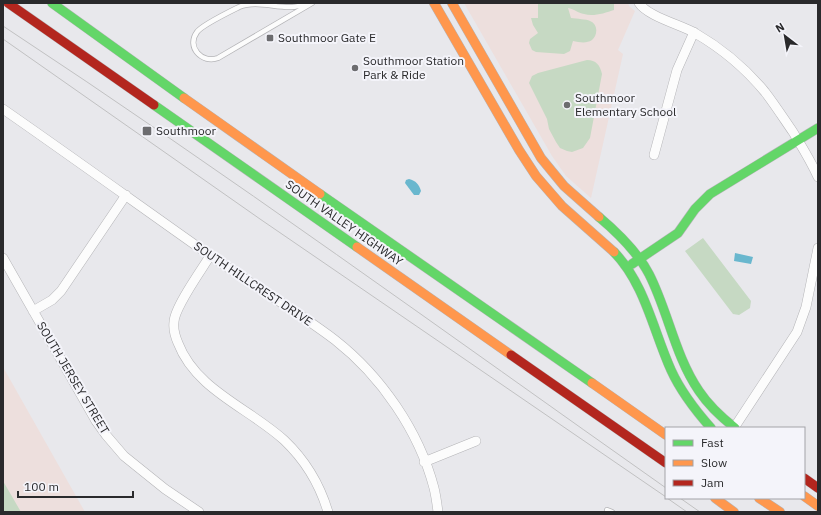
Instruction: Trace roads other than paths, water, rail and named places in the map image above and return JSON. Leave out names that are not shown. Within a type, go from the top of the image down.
[{"type":"main road","name":"SOUTH VALLEY HIGHWAY","points":[[8,3],[665,462]]},
{"type":"main road","name":"SOUTH VALLEY HIGHWAY","points":[[52,3],[281,167],[665,434]]},
{"type":"main road","points":[[57,3],[79,22]]},
{"type":"main road","points":[[434,3],[519,149],[540,182],[561,206],[608,246],[626,267],[643,297],[675,381],[694,411],[709,427]]},
{"type":"main road","points":[[452,3],[532,142],[549,168],[572,195],[619,235],[640,259],[658,292],[689,375],[709,404],[733,427]]},
{"type":"main road","points":[[3,7],[58,38]]},
{"type":"main road","points":[[626,267],[678,233],[695,208],[710,194],[818,128]]},
{"type":"main road","points":[[805,479],[818,488]]},
{"type":"main road","points":[[805,497],[818,506]]},
{"type":"main road","points":[[716,499],[734,512]]},
{"type":"main road","points":[[760,499],[780,512]]},
{"type":"street","points":[[639,3],[648,11],[694,32],[720,50],[748,75],[778,109],[818,177]]},
{"type":"street","points":[[654,155],[677,70],[694,32]]},
{"type":"street","name":"SOUTH HILLCREST DRIVE","points":[[3,109],[210,256],[314,325],[353,356],[391,398],[413,434],[434,488],[438,512]]},
{"type":"street","points":[[33,311],[52,300],[62,291],[126,195]]},
{"type":"street","points":[[735,427],[792,341],[800,325],[806,307],[818,248]]},
{"type":"street","points":[[210,256],[177,309],[173,321],[174,334],[180,348],[190,366],[202,380],[284,440],[310,473],[319,489],[328,512]]},
{"type":"street","name":"SOUTH JERSEY STREET","points":[[3,258],[106,435],[134,466],[199,512]]},
{"type":"street","points":[[424,462],[476,441]]},
{"type":"lane","points":[[307,3],[292,7],[253,4],[239,7],[198,30],[194,38],[194,48],[199,55],[204,58],[211,60],[218,58],[312,3]]},
{"type":"lane","points":[[607,510],[612,512]]},
{"type":"water","points":[[409,179],[418,185],[421,191],[419,195],[414,195],[405,183],[406,180]]},
{"type":"water","points":[[735,253],[753,257],[751,264],[734,261]]},
{"type":"tram line","points":[[3,26],[254,196],[665,487]]},
{"type":"tram line","points":[[3,39],[260,219],[665,496]]},
{"type":"tram line","points":[[668,499],[687,512]]},
{"type":"tram line","points":[[681,499],[700,512]]},
{"type":"place","name":"Southmoor Gate E","points":[[270,38]]},
{"type":"place","name":"Southmoor Station Park & Ride","points":[[355,68]]},
{"type":"place","name":"Southmoor Elementary School","points":[[567,105]]},
{"type":"place","name":"Southmoor","points":[[147,131]]}]
